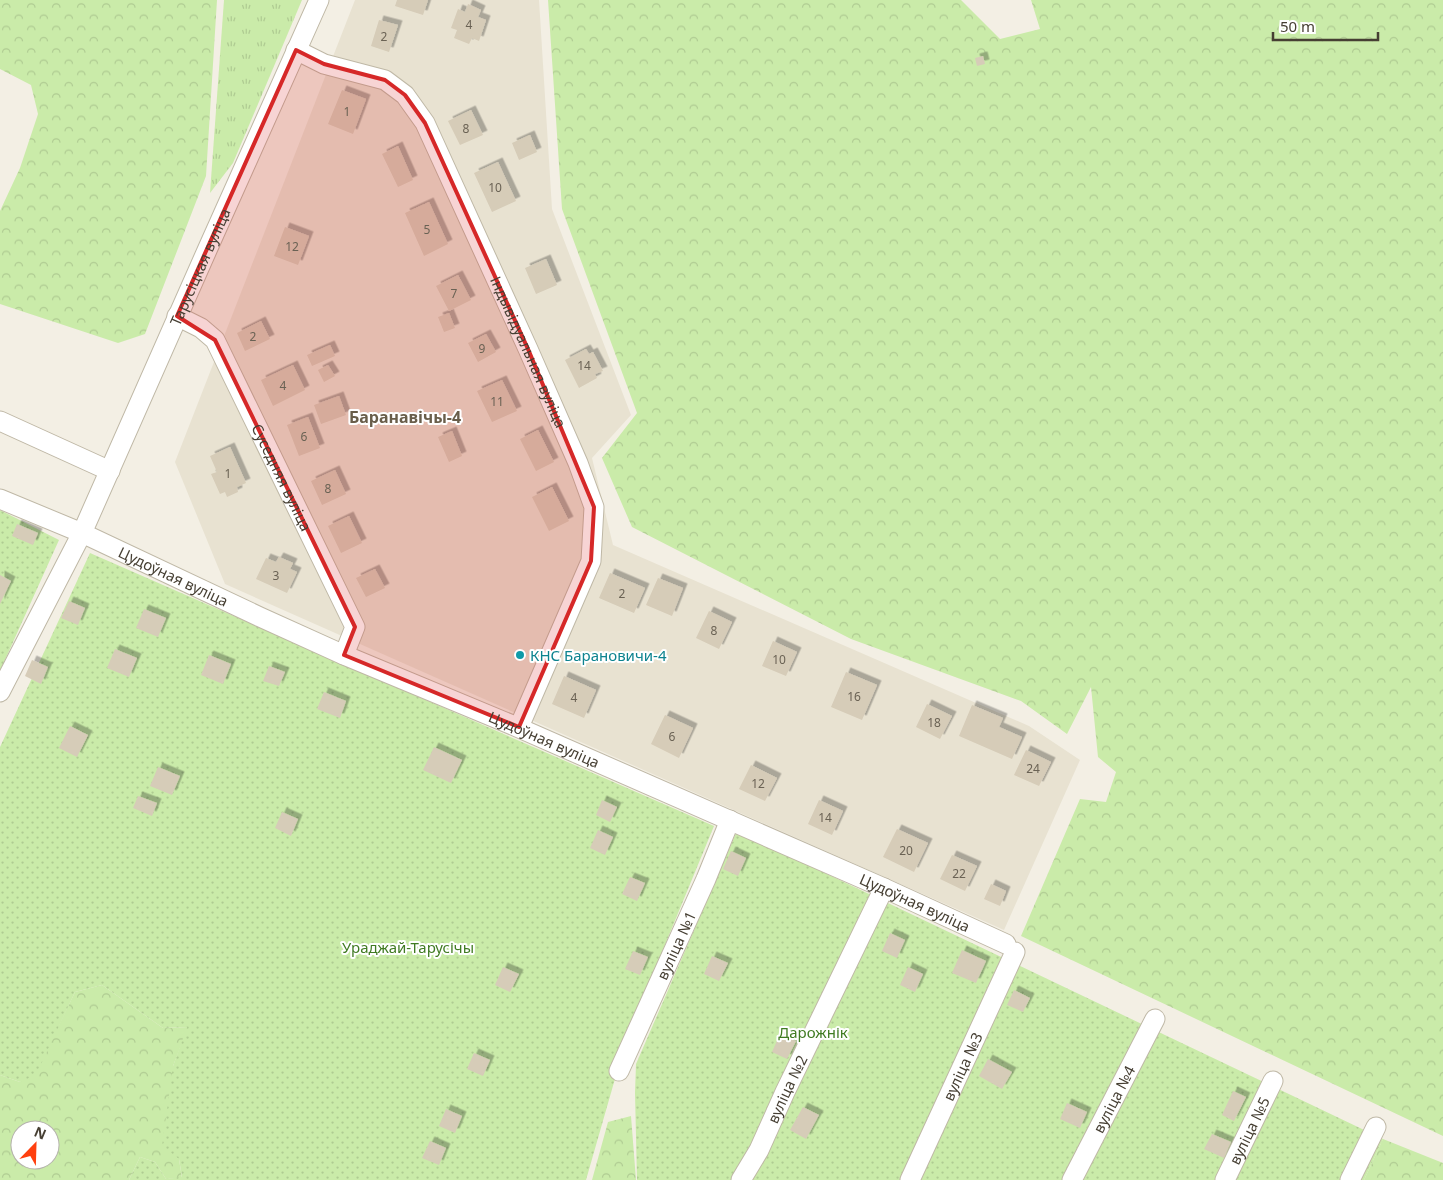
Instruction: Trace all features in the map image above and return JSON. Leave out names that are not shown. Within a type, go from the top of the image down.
[{"type":"street","name":"Тарусіцкая вуліца","points":[[0,692],[82,533],[319,0]]},
{"type":"street","name":"Індывідуальная вуліца","points":[[296,50],[324,64],[385,80],[405,95],[425,123],[528,349],[578,463],[594,507],[591,561],[518,727]]},
{"type":"street","name":"Суседняя вуліца","points":[[178,316],[201,328],[215,340],[355,627],[344,655]]},
{"type":"street","points":[[0,421],[110,471]]},
{"type":"street","name":"Цудоўная вуліца","points":[[0,499],[82,533],[344,655],[518,727],[884,888],[1011,948]]},
{"type":"street","name":"вуліца №1","points":[[619,1071],[706,879],[730,820]]},
{"type":"street","name":"вуліца №2","points":[[741,1180],[759,1150],[785,1092],[884,888]]},
{"type":"street","name":"вуліца №3","points":[[910,1180],[1011,948]]},
{"type":"street","name":"вуліца №4","points":[[1072,1180],[1154,1019]]},
{"type":"street","name":"вуліца №5","points":[[1225,1180],[1273,1081]]},
{"type":"street","points":[[1350,1180],[1376,1127]]},
{"type":"highlighted area","points":[[296,50],[324,64],[385,80],[405,95],[425,123],[528,349],[594,507],[591,561],[519,727],[344,655],[355,627],[215,340],[177,316]]},
{"type":"shaded area","points":[[355,0],[539,0],[552,209],[631,415],[592,458],[613,545],[1029,726],[1080,760],[1004,930],[225,584],[175,462]]},
{"type":"green space","points":[[0,0],[217,0],[206,176],[145,334],[118,343],[0,304],[0,211],[20,168],[38,114],[31,85],[0,69]]},
{"type":"green space","points":[[224,0],[302,0],[233,163],[210,193]]},
{"type":"green space","points":[[548,0],[961,0],[1000,39],[1040,29],[1031,0],[1443,0],[1443,1136],[1021,936],[1080,799],[1106,802],[1116,772],[1098,757],[1091,687],[1067,734],[1021,701],[851,639],[632,527],[602,458],[637,413],[562,209]]},
{"type":"green space","points":[[0,510],[59,540],[0,671]]},
{"type":"green space","name":"Ураджай-Тарусічы","points":[[90,553],[714,826],[627,1037],[586,1180],[129,1180],[140,1157],[155,1162],[166,1179],[182,1177],[179,1159],[162,1146],[173,1066],[187,1027],[163,1028],[102,985],[75,992],[36,1075],[20,1082],[0,1075],[0,747]]},
{"type":"green space","name":"Дарожнік","points":[[737,831],[1383,1139],[1364,1180],[637,1180],[636,1064]]},
{"type":"green space","points":[[102,985],[163,1028],[188,1027],[173,1066],[182,1178],[166,1179],[155,1162],[140,1157],[129,1180],[0,1180],[0,1075],[20,1082],[57,1029],[75,992]]},
{"type":"green space","points":[[631,1116],[636,1180],[592,1180],[608,1122]]},
{"type":"green space","points":[[1383,1139],[1443,1163],[1443,1180],[1364,1180]]},
{"type":"building","points":[[397,0],[428,0],[423,15],[395,6]]},
{"type":"building","points":[[468,4],[481,10],[478,17],[486,20],[479,41],[472,38],[469,44],[454,38],[457,30],[451,28],[458,9],[465,12]]},
{"type":"building","points":[[379,20],[398,25],[389,52],[371,46]]},
{"type":"building","points":[[983,56],[985,64],[977,66],[975,58]]},
{"type":"building","points":[[342,90],[366,99],[353,134],[328,124]]},
{"type":"building","points":[[471,110],[483,135],[460,145],[448,121]]},
{"type":"building","points":[[530,135],[537,152],[519,160],[512,143]]},
{"type":"building","points":[[398,146],[413,180],[398,187],[382,154]]},
{"type":"building","points":[[498,162],[516,201],[492,212],[474,173]]},
{"type":"building","points":[[429,202],[448,244],[424,256],[405,213]]},
{"type":"building","points":[[285,227],[309,236],[298,265],[274,256]]},
{"type":"building","points":[[546,259],[557,285],[536,294],[525,268]]},
{"type":"building","points":[[458,275],[471,300],[449,311],[436,286]]},
{"type":"building","points":[[449,313],[455,328],[444,332],[438,317]]},
{"type":"building","points":[[261,321],[270,339],[245,351],[237,333]]},
{"type":"building","points":[[486,334],[496,352],[478,362],[468,343]]},
{"type":"building","points":[[330,345],[335,356],[312,366],[307,355]]},
{"type":"building","points":[[586,349],[589,354],[593,352],[603,371],[595,374],[597,378],[579,388],[565,360]]},
{"type":"building","points":[[293,365],[305,390],[273,406],[261,380]]},
{"type":"building","points":[[328,365],[335,376],[324,382],[318,370]]},
{"type":"building","points":[[502,380],[517,411],[492,422],[477,391]]},
{"type":"building","points":[[339,396],[346,415],[321,424],[314,405]]},
{"type":"building","points":[[308,417],[320,448],[299,456],[287,425]]},
{"type":"building","points":[[538,430],[554,462],[536,471],[520,439]]},
{"type":"building","points":[[452,431],[462,456],[449,462],[438,437]]},
{"type":"building","points":[[230,447],[246,483],[237,487],[238,492],[227,497],[225,492],[220,494],[211,474],[217,472],[210,456]]},
{"type":"building","points":[[335,470],[346,494],[322,505],[311,481]]},
{"type":"building","points":[[552,487],[569,521],[549,531],[532,497]]},
{"type":"building","points":[[349,516],[362,543],[341,553],[328,526]]},
{"type":"building","points":[[17,524],[38,533],[33,545],[12,536]]},
{"type":"building","points":[[279,557],[293,563],[290,569],[297,572],[287,593],[256,579],[266,558],[276,562]]},
{"type":"building","points":[[375,569],[385,588],[366,597],[356,578]]},
{"type":"building","points":[[610,573],[645,588],[634,613],[599,598]]},
{"type":"building","points":[[0,575],[11,581],[0,604]]},
{"type":"building","points":[[658,578],[683,588],[672,616],[646,605]]},
{"type":"building","points":[[69,601],[85,608],[78,625],[61,618]]},
{"type":"building","points":[[144,609],[166,618],[158,637],[136,628]]},
{"type":"building","points":[[709,611],[732,622],[719,649],[696,638]]},
{"type":"building","points":[[773,641],[797,652],[786,676],[762,666]]},
{"type":"building","points":[[115,649],[137,658],[129,677],[107,668]]},
{"type":"building","points":[[209,655],[231,664],[223,684],[201,675]]},
{"type":"building","points":[[32,660],[48,667],[41,684],[25,676]]},
{"type":"building","points":[[269,666],[285,672],[279,686],[263,681]]},
{"type":"building","points":[[846,672],[877,685],[862,720],[831,707]]},
{"type":"building","points":[[564,676],[596,690],[584,718],[552,704]]},
{"type":"building","points":[[324,692],[346,701],[340,718],[317,709]]},
{"type":"building","points":[[927,704],[952,716],[940,739],[916,727]]},
{"type":"building","points":[[972,705],[1003,718],[999,727],[1022,737],[1012,759],[959,736]]},
{"type":"building","points":[[665,715],[693,728],[679,758],[651,744]]},
{"type":"building","points":[[70,726],[88,735],[77,757],[59,748]]},
{"type":"building","points":[[434,747],[462,760],[451,783],[423,770]]},
{"type":"building","points":[[1026,750],[1051,762],[1039,786],[1014,775]]},
{"type":"building","points":[[751,765],[777,778],[765,801],[739,789]]},
{"type":"building","points":[[158,767],[180,776],[172,795],[150,786]]},
{"type":"building","points":[[138,796],[157,803],[152,816],[133,808]]},
{"type":"building","points":[[602,800],[617,807],[610,822],[596,815]]},
{"type":"building","points":[[819,800],[843,811],[832,835],[808,824]]},
{"type":"building","points":[[282,812],[298,819],[291,836],[275,828]]},
{"type":"building","points":[[897,829],[928,843],[914,872],[883,857]]},
{"type":"building","points":[[598,830],[613,837],[605,855],[590,848]]},
{"type":"building","points":[[731,851],[746,858],[738,876],[723,869]]},
{"type":"building","points":[[952,855],[977,866],[965,891],[940,879]]},
{"type":"building","points":[[630,877],[645,883],[637,901],[622,894]]},
{"type":"building","points":[[991,884],[1006,891],[1000,906],[984,899]]},
{"type":"building","points":[[890,933],[905,940],[897,958],[882,951]]},
{"type":"building","points":[[962,950],[986,961],[976,983],[952,973]]},
{"type":"building","points":[[633,951],[648,957],[640,975],[625,969]]},
{"type":"building","points":[[712,956],[728,963],[719,981],[704,974]]},
{"type":"building","points":[[503,967],[519,974],[510,992],[495,985]]},
{"type":"building","points":[[908,967],[923,974],[915,992],[900,985]]},
{"type":"building","points":[[1014,990],[1030,998],[1023,1012],[1007,1005]]},
{"type":"building","points":[[780,1034],[796,1041],[787,1059],[772,1052]]},
{"type":"building","points":[[474,1053],[490,1060],[483,1076],[467,1069]]},
{"type":"building","points":[[988,1059],[1012,1072],[1002,1089],[979,1076]]},
{"type":"building","points":[[1233,1091],[1246,1097],[1234,1121],[1222,1115]]},
{"type":"building","points":[[1067,1103],[1087,1112],[1080,1128],[1060,1119]]},
{"type":"building","points":[[803,1107],[819,1115],[806,1139],[790,1130]]},
{"type":"building","points":[[446,1109],[462,1116],[455,1133],[439,1126]]},
{"type":"building","points":[[1212,1134],[1231,1142],[1224,1158],[1204,1149]]},
{"type":"building","points":[[430,1141],[446,1148],[439,1165],[422,1158]]},
{"type":"place","name":"КНС Барановичи-4","points":[[520,655]]},
{"type":"district","name":"Баранавічы-4","points":[[405,417]]}]
